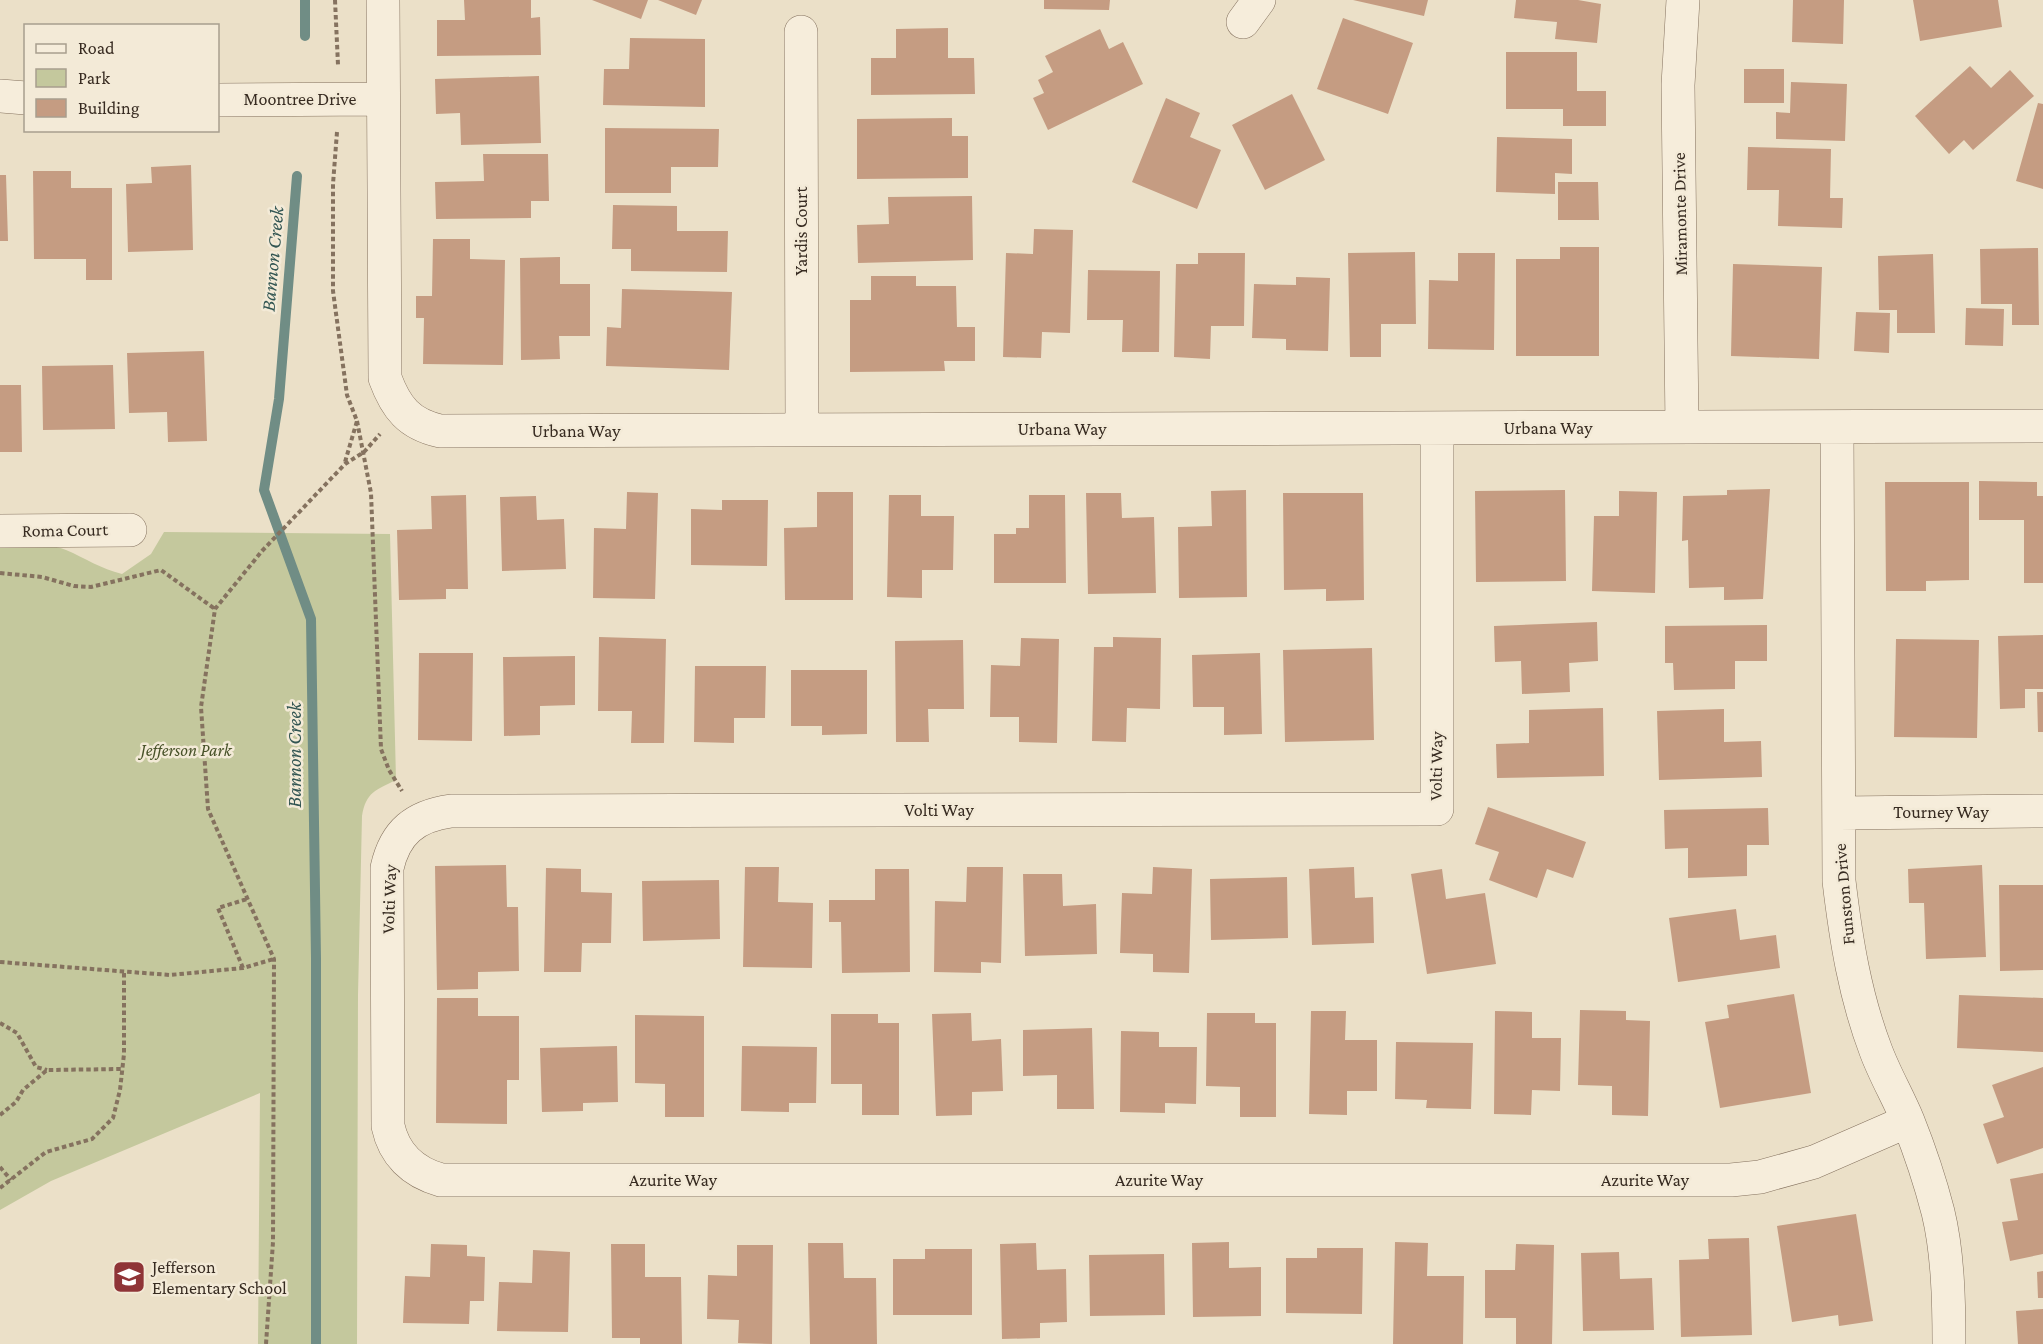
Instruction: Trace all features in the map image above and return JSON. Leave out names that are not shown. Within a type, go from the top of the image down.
[{"type":"street","name":"Urbana Way","points":[[383,0],[385,378],[392,397],[399,407],[410,418],[428,428],[440,431],[2043,426]]},
{"type":"street","name":"Miramonte Drive","points":[[1682,428],[1678,85],[1683,0]]},
{"type":"street","name":"Yardis Court","points":[[801,32],[802,430]]},
{"type":"street","points":[[0,96],[24,98]]},
{"type":"street","name":"Moontree Drive","points":[[219,100],[383,99]]},
{"type":"street","name":"Funston Drive","points":[[1837,427],[1839,882],[1846,939],[1857,996],[1876,1051],[1908,1120],[1939,1215],[1949,1291],[1949,1344]]},
{"type":"street","name":"Volti Way","points":[[405,1161],[391,1139],[388,1126],[387,868],[390,855],[400,835],[420,819],[435,813],[451,811],[1437,809],[1437,428]]},
{"type":"street","name":"Roma Court","points":[[0,531],[130,530]]},
{"type":"street","name":"Tourney Way","points":[[1839,813],[2043,812]]},
{"type":"street","name":"Azurite Way","points":[[405,1161],[428,1177],[441,1180],[1731,1180],[1760,1177],[1814,1162],[1908,1120]]},
{"type":"path","points":[[335,0],[340,99],[333,184],[333,291],[347,395],[357,421],[371,493],[381,749],[389,770],[420,819]]},
{"type":"path","points":[[266,1344],[273,1242],[274,959],[208,809],[201,707],[215,609],[262,551],[297,514],[345,464],[364,452],[379,436],[399,407]]},
{"type":"path","points":[[345,464],[357,421]]},
{"type":"path","points":[[0,573],[42,577],[74,586],[90,587],[161,570],[215,609]]},
{"type":"path","points":[[243,968],[218,908],[247,899]]},
{"type":"path","points":[[0,962],[170,975],[243,968],[274,959]]},
{"type":"path","points":[[0,1188],[46,1152],[92,1139],[113,1118],[120,1090],[124,1054],[124,972]]},
{"type":"path","points":[[0,1023],[17,1033],[36,1067],[47,1070],[122,1069]]},
{"type":"path","points":[[0,1114],[16,1102],[23,1090],[47,1070]]},
{"type":"path","points":[[0,1167],[11,1180]]},
{"type":"green space","name":"Jefferson Park","points":[[164,532],[390,534],[396,780],[378,789],[369,797],[362,816],[358,995],[357,1344],[258,1344],[260,1093],[51,1181],[0,1210],[0,545],[33,544],[58,547],[122,574],[151,554]]},
{"type":"building","points":[[464,0],[531,0],[531,18],[540,17],[541,55],[437,56],[437,20],[465,20]]},
{"type":"building","points":[[592,0],[648,0],[641,19]]},
{"type":"building","points":[[658,0],[702,0],[696,15]]},
{"type":"building","points":[[1044,0],[1110,0],[1109,10],[1044,9]]},
{"type":"building","points":[[1353,0],[1428,0],[1424,16]]},
{"type":"building","points":[[1516,0],[1578,0],[1601,4],[1597,43],[1555,39],[1557,22],[1514,18]]},
{"type":"building","points":[[1793,0],[1844,0],[1843,44],[1792,42]]},
{"type":"building","points":[[1913,0],[1998,0],[2002,27],[1920,41]]},
{"type":"building","points":[[1343,18],[1413,43],[1388,114],[1317,89]]},
{"type":"building","points":[[948,28],[948,58],[974,58],[975,94],[871,95],[871,58],[896,58],[896,29]]},
{"type":"building","points":[[1100,29],[1109,49],[1123,42],[1143,84],[1048,130],[1033,98],[1044,93],[1038,80],[1053,72],[1045,56]]},
{"type":"building","points":[[630,38],[705,39],[705,107],[603,105],[604,69],[629,69]]},
{"type":"building","points":[[1506,52],[1577,52],[1577,91],[1606,91],[1606,126],[1563,126],[1563,109],[1506,109]]},
{"type":"building","points":[[1970,66],[1991,88],[2010,70],[2034,96],[1973,150],[1964,140],[1949,154],[1915,116]]},
{"type":"building","points":[[1744,69],[1784,69],[1784,103],[1744,103]]},
{"type":"building","points":[[539,76],[541,143],[461,145],[460,113],[436,114],[435,79]]},
{"type":"building","points":[[1791,82],[1847,84],[1845,141],[1776,139],[1776,112],[1790,113]]},
{"type":"building","points":[[1292,94],[1325,160],[1265,190],[1232,125]]},
{"type":"building","points":[[1166,98],[1200,113],[1190,137],[1221,150],[1197,209],[1132,182]]},
{"type":"building","points":[[2038,103],[2043,104],[2043,189],[2016,181]]},
{"type":"building","points":[[952,118],[952,136],[968,136],[968,178],[857,179],[857,119]]},
{"type":"building","points":[[605,128],[719,129],[718,167],[671,167],[671,193],[605,193]]},
{"type":"building","points":[[1497,137],[1572,139],[1572,174],[1555,173],[1555,194],[1496,192]]},
{"type":"building","points":[[1748,147],[1831,149],[1830,198],[1843,198],[1842,228],[1778,226],[1779,190],[1747,190]]},
{"type":"building","points":[[483,154],[548,154],[549,201],[531,201],[531,218],[436,219],[435,182],[484,181]]},
{"type":"building","points":[[191,165],[193,250],[128,252],[126,184],[152,183],[151,167]]},
{"type":"building","points":[[33,171],[71,171],[71,188],[112,188],[112,280],[86,280],[86,259],[34,259]]},
{"type":"building","points":[[0,175],[6,175],[8,241],[0,241]]},
{"type":"building","points":[[1558,182],[1598,182],[1599,220],[1558,220]]},
{"type":"building","points":[[972,196],[973,260],[858,263],[857,225],[889,224],[888,197]]},
{"type":"building","points":[[613,205],[677,206],[677,231],[728,231],[727,272],[631,271],[631,249],[612,249]]},
{"type":"building","points":[[1034,229],[1073,230],[1070,333],[1042,332],[1041,358],[1003,357],[1006,253],[1033,254]]},
{"type":"building","points":[[433,239],[470,239],[470,259],[505,260],[503,365],[423,364],[424,318],[416,318],[416,296],[432,296]]},
{"type":"building","points":[[1560,247],[1599,247],[1599,356],[1516,356],[1516,259],[1560,259]]},
{"type":"building","points":[[2038,248],[2039,325],[2012,325],[2012,304],[1981,304],[1980,249]]},
{"type":"building","points":[[1415,252],[1416,324],[1381,324],[1381,357],[1350,357],[1348,253]]},
{"type":"building","points":[[1198,253],[1245,253],[1244,326],[1211,326],[1210,359],[1174,357],[1176,264],[1198,264]]},
{"type":"building","points":[[1458,253],[1495,253],[1494,350],[1428,349],[1429,280],[1458,281]]},
{"type":"building","points":[[1933,254],[1935,333],[1897,333],[1897,310],[1879,310],[1878,256]]},
{"type":"building","points":[[560,257],[560,284],[590,284],[590,336],[559,336],[560,359],[521,360],[520,258]]},
{"type":"building","points":[[1733,264],[1822,267],[1819,359],[1731,356]]},
{"type":"building","points":[[1088,270],[1160,271],[1159,352],[1122,352],[1123,320],[1087,320]]},
{"type":"building","points":[[871,276],[916,276],[916,286],[956,286],[957,327],[975,327],[975,361],[944,361],[945,371],[850,372],[850,300],[871,300]]},
{"type":"building","points":[[1296,277],[1330,278],[1328,351],[1286,350],[1286,339],[1252,338],[1254,284],[1296,285]]},
{"type":"building","points":[[622,289],[732,292],[729,370],[606,366],[607,327],[621,328]]},
{"type":"building","points":[[1966,308],[2004,309],[2003,346],[1965,345]]},
{"type":"building","points":[[1856,312],[1890,313],[1889,353],[1854,351]]},
{"type":"building","points":[[204,351],[207,441],[168,442],[167,412],[129,413],[127,353]]},
{"type":"building","points":[[113,365],[115,429],[43,430],[42,366]]},
{"type":"building","points":[[0,385],[21,385],[22,452],[0,452]]},
{"type":"building","points":[[1979,481],[2037,482],[2037,496],[2043,496],[2043,583],[2024,583],[2024,520],[1979,520]]},
{"type":"building","points":[[1885,482],[1969,482],[1969,580],[1926,581],[1926,591],[1886,591]]},
{"type":"building","points":[[1770,489],[1763,599],[1724,600],[1724,587],[1689,588],[1688,540],[1682,541],[1683,496],[1727,495],[1727,490]]},
{"type":"building","points":[[1246,490],[1247,597],[1179,598],[1178,527],[1212,526],[1211,491]]},
{"type":"building","points":[[1565,490],[1566,581],[1476,582],[1475,491]]},
{"type":"building","points":[[1619,491],[1657,492],[1655,593],[1592,591],[1594,516],[1619,516]]},
{"type":"building","points":[[627,492],[658,493],[655,599],[593,598],[594,528],[626,529]]},
{"type":"building","points":[[817,492],[853,492],[853,600],[785,600],[784,528],[817,527]]},
{"type":"building","points":[[1086,493],[1121,493],[1122,518],[1154,517],[1156,593],[1088,594]]},
{"type":"building","points":[[1283,493],[1363,493],[1364,600],[1326,601],[1326,589],[1284,590]]},
{"type":"building","points":[[466,495],[468,589],[446,589],[446,599],[399,600],[397,530],[432,529],[431,496]]},
{"type":"building","points":[[889,495],[921,495],[921,516],[954,516],[953,570],[922,570],[922,598],[887,597]]},
{"type":"building","points":[[1029,495],[1065,495],[1066,583],[994,583],[994,534],[1016,534],[1016,528],[1029,528]]},
{"type":"building","points":[[536,496],[537,520],[564,519],[566,569],[502,571],[500,497]]},
{"type":"building","points":[[722,500],[768,500],[767,566],[691,565],[691,509],[722,510]]},
{"type":"building","points":[[1597,622],[1598,661],[1569,663],[1570,692],[1522,694],[1521,661],[1495,662],[1494,626]]},
{"type":"building","points":[[1767,625],[1767,661],[1735,661],[1735,689],[1674,690],[1673,663],[1665,663],[1665,626]]},
{"type":"building","points":[[2043,635],[2043,689],[2025,689],[2025,708],[2000,709],[1998,636]]},
{"type":"building","points":[[599,637],[666,639],[664,743],[631,743],[632,711],[598,711]]},
{"type":"building","points":[[1113,637],[1161,638],[1160,709],[1127,708],[1126,742],[1092,741],[1094,647],[1113,647]]},
{"type":"building","points":[[1021,638],[1059,639],[1057,743],[1019,742],[1019,717],[990,717],[991,665],[1020,666]]},
{"type":"building","points":[[1896,639],[1979,640],[1977,738],[1894,737]]},
{"type":"building","points":[[963,640],[964,709],[928,709],[929,742],[896,742],[895,641]]},
{"type":"building","points":[[1372,648],[1374,740],[1285,742],[1283,650]]},
{"type":"building","points":[[419,653],[473,653],[472,741],[418,740]]},
{"type":"building","points":[[1260,653],[1262,734],[1224,735],[1224,707],[1193,707],[1192,655]]},
{"type":"building","points":[[575,656],[575,705],[540,706],[540,735],[504,736],[503,657]]},
{"type":"building","points":[[695,666],[766,666],[765,718],[734,718],[734,743],[694,742]]},
{"type":"building","points":[[791,670],[867,670],[867,734],[822,735],[822,726],[791,726]]},
{"type":"building","points":[[2037,692],[2043,692],[2043,732],[2038,732]]},
{"type":"building","points":[[1603,708],[1604,776],[1497,778],[1496,744],[1529,743],[1529,710]]},
{"type":"building","points":[[1724,709],[1724,742],[1761,741],[1762,777],[1659,780],[1657,711]]},
{"type":"building","points":[[1488,807],[1586,842],[1573,878],[1547,869],[1537,898],[1489,880],[1499,852],[1475,844]]},
{"type":"building","points":[[1768,808],[1769,845],[1747,845],[1747,876],[1688,878],[1688,848],[1665,849],[1664,810]]},
{"type":"building","points":[[506,865],[507,907],[518,907],[519,971],[478,972],[478,989],[437,990],[435,866]]},
{"type":"building","points":[[1982,865],[1986,957],[1926,959],[1924,903],[1909,903],[1908,869]]},
{"type":"building","points":[[745,867],[779,867],[778,902],[813,903],[812,968],[743,967]]},
{"type":"building","points":[[967,867],[1003,867],[1001,963],[981,962],[981,973],[934,972],[935,901],[966,902]]},
{"type":"building","points":[[1153,867],[1192,869],[1189,973],[1153,972],[1153,954],[1120,953],[1122,893],[1152,894]]},
{"type":"building","points":[[1354,867],[1355,898],[1373,897],[1374,943],[1312,945],[1309,869]]},
{"type":"building","points":[[546,868],[581,869],[581,892],[612,893],[611,943],[582,943],[581,972],[544,972]]},
{"type":"building","points":[[875,869],[909,869],[910,972],[842,973],[841,922],[829,922],[829,900],[875,900]]},
{"type":"building","points":[[1442,869],[1446,899],[1485,893],[1496,964],[1427,974],[1411,874]]},
{"type":"building","points":[[1023,874],[1062,874],[1063,906],[1096,904],[1097,954],[1025,956]]},
{"type":"building","points":[[1287,877],[1288,938],[1211,940],[1210,879]]},
{"type":"building","points":[[719,880],[720,939],[643,941],[642,881]]},
{"type":"building","points":[[1999,885],[2043,885],[2043,970],[2000,971]]},
{"type":"building","points":[[1736,909],[1740,940],[1776,935],[1780,968],[1678,982],[1669,918]]},
{"type":"building","points":[[1794,994],[1811,1093],[1720,1108],[1705,1022],[1729,1018],[1727,1005]]},
{"type":"building","points":[[1959,995],[2043,998],[2043,1052],[1957,1048]]},
{"type":"building","points":[[437,998],[478,998],[478,1016],[519,1016],[519,1080],[507,1080],[507,1124],[436,1123]]},
{"type":"building","points":[[1580,1010],[1626,1011],[1626,1020],[1650,1021],[1648,1116],[1612,1115],[1612,1086],[1578,1085]]},
{"type":"building","points":[[1311,1011],[1346,1011],[1345,1040],[1377,1040],[1377,1091],[1347,1091],[1347,1115],[1309,1114]]},
{"type":"building","points":[[1495,1011],[1532,1012],[1532,1038],[1561,1038],[1560,1091],[1532,1090],[1531,1115],[1494,1114]]},
{"type":"building","points":[[971,1013],[972,1041],[1001,1039],[1003,1091],[972,1092],[972,1115],[936,1116],[932,1014]]},
{"type":"building","points":[[1207,1013],[1255,1013],[1255,1023],[1276,1023],[1276,1117],[1240,1117],[1240,1087],[1206,1086]]},
{"type":"building","points":[[831,1014],[878,1014],[878,1023],[899,1023],[899,1115],[862,1115],[862,1084],[831,1084]]},
{"type":"building","points":[[635,1015],[704,1016],[704,1117],[665,1117],[665,1084],[635,1083]]},
{"type":"building","points":[[1092,1028],[1094,1109],[1057,1109],[1057,1075],[1023,1076],[1023,1030]]},
{"type":"building","points":[[1121,1031],[1159,1032],[1159,1047],[1197,1047],[1196,1104],[1165,1103],[1165,1113],[1120,1112]]},
{"type":"building","points":[[1396,1042],[1473,1043],[1471,1109],[1426,1108],[1427,1100],[1395,1099]]},
{"type":"building","points":[[617,1046],[618,1102],[583,1103],[583,1111],[542,1112],[540,1048]]},
{"type":"building","points":[[742,1046],[817,1047],[816,1103],[789,1103],[789,1112],[741,1111]]},
{"type":"building","points":[[2043,1067],[2043,1148],[1997,1164],[1983,1124],[2004,1117],[1992,1085]]},
{"type":"building","points":[[2043,1173],[2043,1254],[2010,1261],[2002,1222],[2018,1220],[2010,1179]]},
{"type":"building","points":[[1856,1214],[1873,1321],[1839,1326],[1838,1315],[1792,1322],[1777,1226]]},
{"type":"building","points":[[1749,1238],[1752,1335],[1681,1337],[1679,1260],[1709,1259],[1708,1239]]},
{"type":"building","points":[[1229,1242],[1229,1268],[1261,1267],[1261,1316],[1193,1317],[1192,1243]]},
{"type":"building","points":[[1395,1242],[1428,1243],[1427,1276],[1464,1276],[1463,1344],[1393,1344]]},
{"type":"building","points":[[808,1243],[843,1243],[844,1278],[876,1278],[877,1344],[810,1344]]},
{"type":"building","points":[[1036,1243],[1037,1270],[1066,1269],[1067,1322],[1040,1323],[1040,1338],[1002,1339],[1000,1244]]},
{"type":"building","points":[[431,1244],[467,1245],[467,1256],[485,1257],[484,1301],[470,1301],[469,1324],[403,1323],[405,1276],[430,1277]]},
{"type":"building","points":[[611,1244],[645,1244],[645,1277],[681,1277],[682,1344],[640,1344],[640,1338],[612,1338]]},
{"type":"building","points":[[1516,1244],[1554,1245],[1552,1344],[1516,1344],[1516,1318],[1485,1318],[1485,1270],[1515,1270]]},
{"type":"building","points":[[737,1245],[773,1245],[772,1344],[738,1343],[739,1320],[707,1319],[708,1275],[737,1276]]},
{"type":"building","points":[[1317,1248],[1363,1248],[1362,1314],[1286,1313],[1286,1258],[1317,1258]]},
{"type":"building","points":[[925,1249],[972,1249],[972,1315],[893,1315],[893,1259],[925,1259]]},
{"type":"building","points":[[533,1250],[570,1252],[568,1332],[497,1331],[499,1282],[532,1283]]},
{"type":"building","points":[[1619,1252],[1620,1279],[1652,1278],[1654,1330],[1583,1331],[1581,1253]]},
{"type":"building","points":[[1164,1254],[1165,1315],[1090,1316],[1089,1255]]},
{"type":"building","points":[[2043,1271],[2043,1298],[2038,1298],[2037,1272]]},
{"type":"building","points":[[2043,1309],[2043,1344],[2018,1344],[2016,1311]]},
{"type":"waterway","name":"Bannon Creek","points":[[305,0],[305,36]]},
{"type":"waterway","name":"Bannon Creek","points":[[297,176],[279,399],[264,490],[311,619],[316,958],[316,1344]]},
{"type":"place","name":"Jefferson Elementary School","points":[[129,1277]]}]
